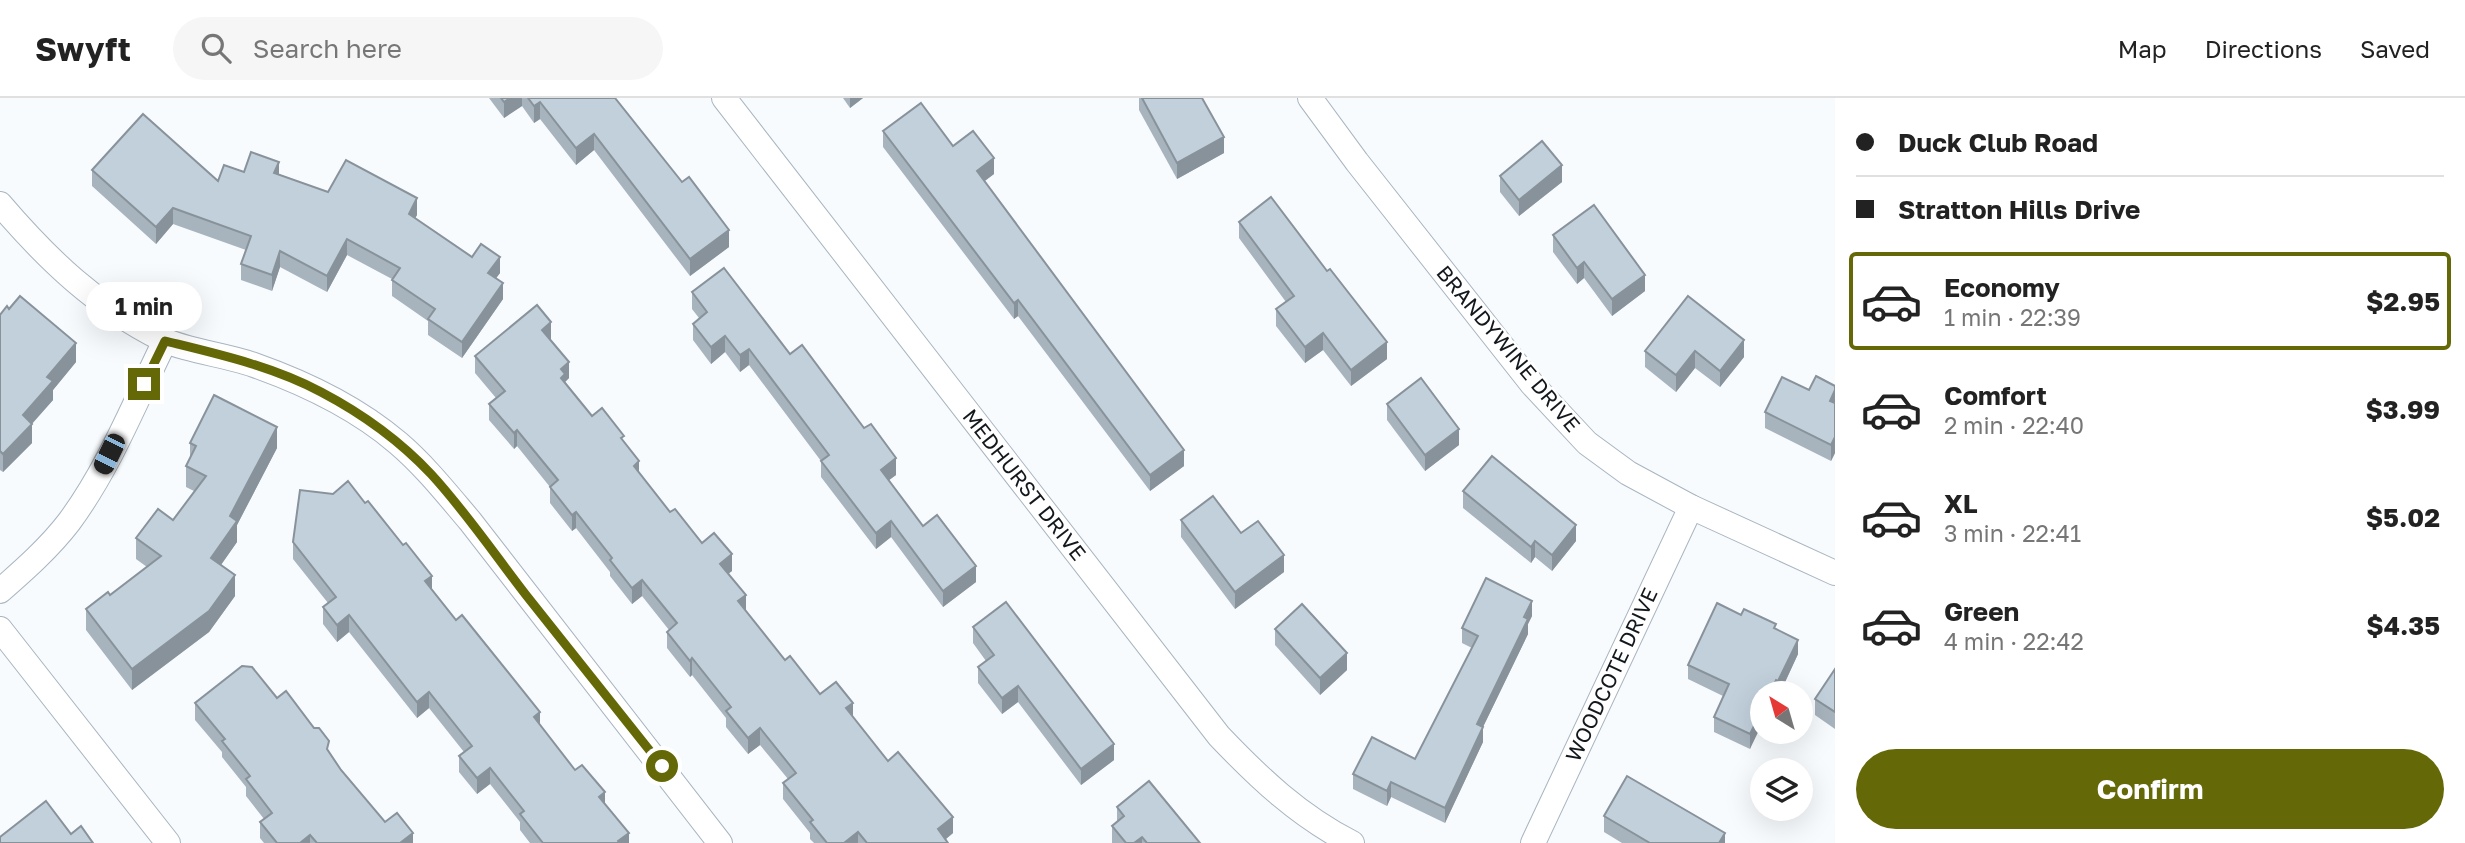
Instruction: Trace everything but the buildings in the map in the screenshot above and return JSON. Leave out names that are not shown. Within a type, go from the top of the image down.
[{"type":"street","name":"MEDHURST DRIVE","points":[[724,98],[1219,736],[1284,800],[1327,830],[1352,843]]},
{"type":"street","name":"BRANDYWINE DRIVE","points":[[1310,98],[1357,162],[1532,384],[1587,443],[1628,473],[1691,507],[1835,573]]},
{"type":"street","points":[[0,204],[25,234],[85,291],[116,313],[165,341],[241,360],[320,392],[361,416],[397,442],[431,475],[470,522],[720,843]]},
{"type":"street","points":[[0,591],[29,566],[68,523],[97,478],[165,341]]},
{"type":"street","name":"WOODCOTE DRIVE","points":[[1533,843],[1691,507]]},
{"type":"street","points":[[0,629],[168,843]]},
{"type":"route","points":[[144,384],[165,341],[241,360],[292,379],[361,416],[397,442],[431,475],[470,522],[662,766]]}]
